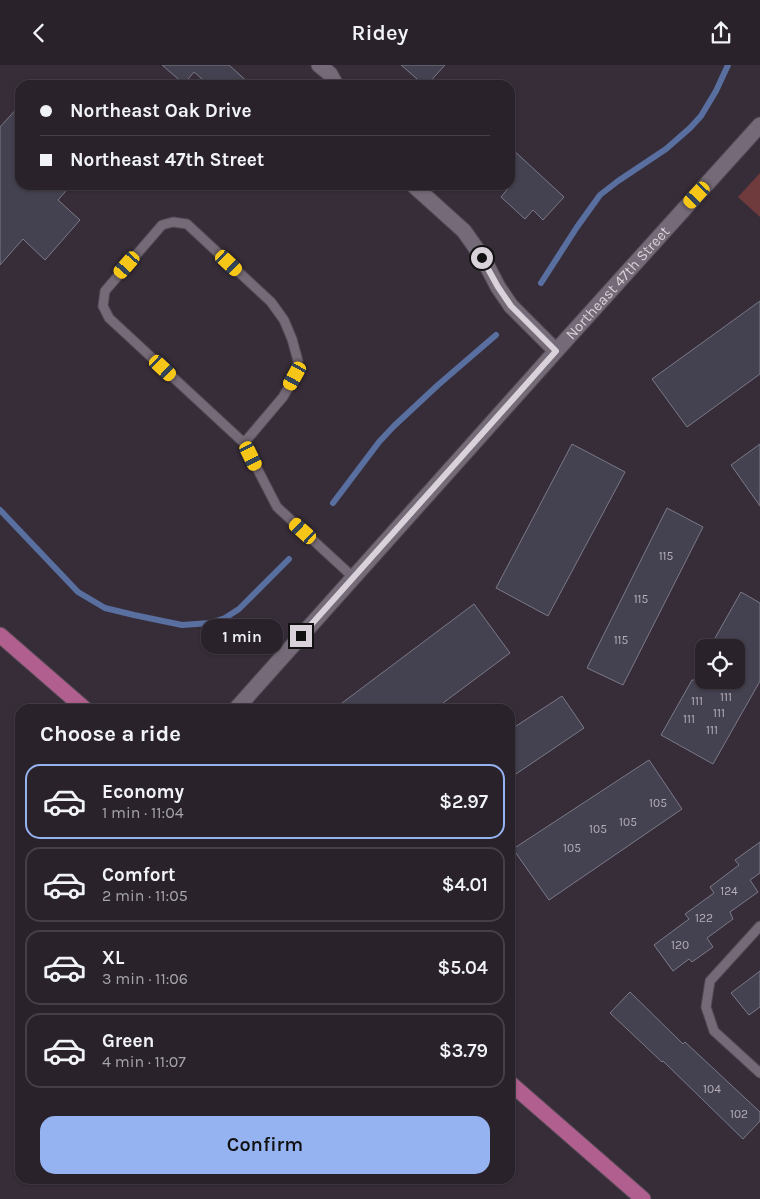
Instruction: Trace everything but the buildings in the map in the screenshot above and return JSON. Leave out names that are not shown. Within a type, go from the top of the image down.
[{"type":"main road","points":[[0,635],[79,704]]},
{"type":"main road","points":[[515,1087],[643,1199]]},
{"type":"street","points":[[319,65],[330,74],[333,80]]},
{"type":"street","name":"Northeast 47th Street","points":[[240,704],[760,125]]},
{"type":"street","points":[[419,190],[464,231],[511,306],[556,351]]},
{"type":"lane","points":[[244,443],[283,397],[295,376],[298,361],[292,339],[284,320],[271,302],[187,224],[173,222],[162,225],[104,291],[104,306],[109,318],[244,443],[277,507],[353,577]]},
{"type":"lane","points":[[760,926],[710,981],[706,1007],[714,1031],[760,1073]]},
{"type":"shaded area","points":[[760,173],[760,217],[738,197]]},
{"type":"waterway","points":[[541,283],[600,195],[666,149],[701,116],[716,91],[728,65]]},
{"type":"waterway","points":[[333,503],[379,442],[394,426],[496,335]]},
{"type":"waterway","points":[[0,510],[78,592],[105,608],[182,625],[210,623],[225,618],[239,609],[289,559]]},
{"type":"route","points":[[301,636],[556,351],[511,306],[482,258]]}]
